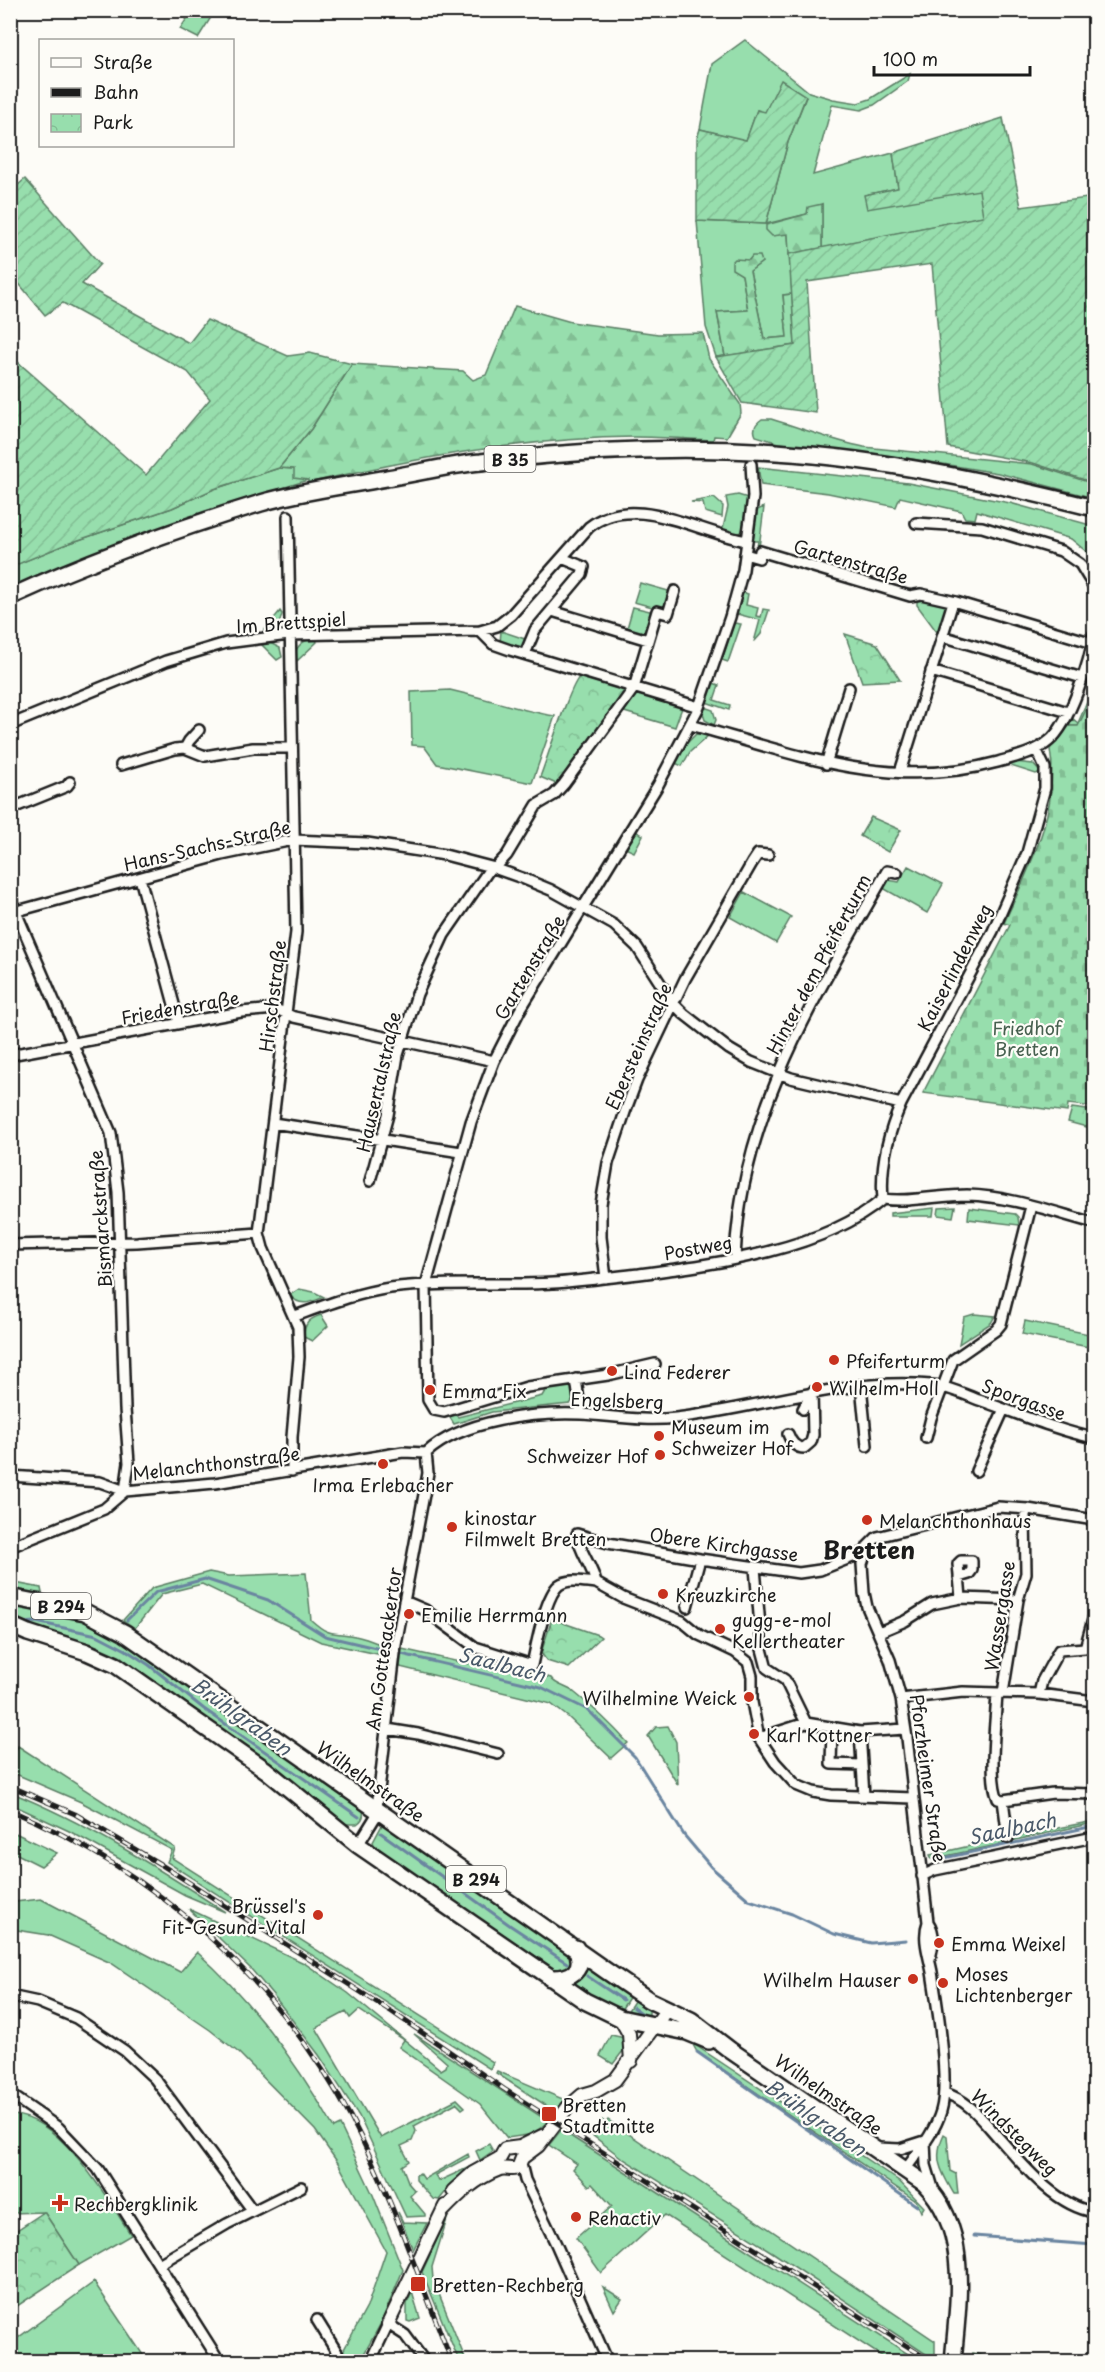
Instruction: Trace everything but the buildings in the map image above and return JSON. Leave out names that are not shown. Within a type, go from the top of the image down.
[{"type":"main road","name":"B 35","points":[[10,597],[56,576],[134,547],[279,499],[489,461],[566,453],[653,450],[776,452],[904,467],[1095,508]]},
{"type":"main road","name":"Wilhelmstraße","points":[[10,1597],[77,1609],[110,1623],[649,2000],[691,2020],[730,2050],[906,2170]]},
{"type":"main road","name":"Wilhelmstraße","points":[[10,1625],[28,1634],[87,1652],[116,1665],[266,1770],[358,1845],[585,2001],[620,2018],[687,2032],[730,2050]]},
{"type":"main road","points":[[550,1978],[563,1978],[577,1970],[580,1956],[576,1948]]},
{"type":"main road","points":[[906,2170],[930,2189],[944,2207],[956,2239],[959,2284],[952,2361]]},
{"type":"street","name":"Gartenstraße","points":[[576,1379],[527,1386],[444,1412],[434,1410],[428,1400],[426,1285],[461,1152],[494,1061],[534,984],[584,908],[658,785],[699,707],[733,608],[745,554],[753,497],[752,464]]},
{"type":"street","name":"Im Brettspiel","points":[[10,725],[123,677],[196,651],[226,643],[289,635],[480,631],[497,626],[511,615],[600,519],[626,512],[648,514],[747,541]]},
{"type":"street","name":"Hirschstraße","points":[[288,516],[296,932],[260,1233],[263,1248],[295,1316],[300,1341],[292,1437],[292,1471]]},
{"type":"street","points":[[916,523],[966,524],[982,527],[1061,551],[1080,564],[1095,587]]},
{"type":"street","name":"Gartenstraße","points":[[745,554],[759,558],[760,551],[909,596],[921,594],[953,602]]},
{"type":"street","points":[[525,654],[535,630],[582,574],[584,567],[562,558]]},
{"type":"street","points":[[634,688],[657,611],[668,614],[675,591]]},
{"type":"street","points":[[691,725],[826,764],[871,771],[900,772],[933,772],[975,767],[1036,749],[1049,741],[1059,730],[1068,712],[1082,678],[1094,638],[953,602],[900,772]]},
{"type":"street","points":[[552,611],[648,640]]},
{"type":"street","points":[[480,631],[494,644],[699,707]]},
{"type":"street","points":[[942,636],[1082,678]]},
{"type":"street","points":[[931,671],[1068,712]]},
{"type":"street","name":"Hausertalstraße","points":[[370,1181],[382,1139],[398,1055],[417,994],[438,946],[461,908],[494,867],[507,855],[537,805],[554,795],[564,784],[634,688]]},
{"type":"street","points":[[826,764],[849,688]]},
{"type":"street","points":[[185,748],[199,730]]},
{"type":"street","points":[[121,765],[185,748],[205,756],[253,748],[292,748]]},
{"type":"street","name":"Kaiserlindenweg","points":[[883,1199],[882,1170],[886,1146],[901,1104],[993,931],[1027,853],[1045,788],[1045,768],[1036,749]]},
{"type":"street","points":[[10,809],[67,786],[70,782]]},
{"type":"street","name":"Hans-Sachs-Straße","points":[[13,912],[222,855],[293,840],[334,840],[399,846],[494,867],[551,890],[614,925],[637,947],[673,1003],[729,1049],[751,1062],[778,1075],[901,1104]]},
{"type":"street","name":"Ebersteinstraße","points":[[606,1278],[600,1238],[604,1182],[637,1080],[673,1003],[752,863],[758,854],[768,855]]},
{"type":"street","name":"Hinter dem Pfeiferturm","points":[[735,1258],[738,1209],[761,1124],[778,1075],[800,1025],[887,871],[897,873]]},
{"type":"street","points":[[140,878],[179,1023]]},
{"type":"street","name":"Bismarckstraße","points":[[10,894],[13,912],[111,1133],[116,1164],[124,1398],[129,1463],[125,1491]]},
{"type":"street","name":"Friedenstraße","points":[[10,1055],[179,1023],[276,1009],[294,1017],[494,1061]]},
{"type":"street","points":[[273,1123],[461,1152]]},
{"type":"street","points":[[883,1199],[904,1200],[967,1195],[998,1198],[1095,1222]]},
{"type":"street","name":"Postweg","points":[[295,1316],[351,1296],[391,1288],[426,1285],[554,1283],[606,1278],[735,1258],[795,1244],[823,1234],[847,1224],[883,1199]]},
{"type":"street","points":[[926,1438],[931,1418],[956,1358],[1001,1324],[1031,1206]]},
{"type":"street","points":[[10,1245],[120,1243],[260,1233]]},
{"type":"street","points":[[581,1414],[576,1379],[655,1364]]},
{"type":"street","name":"Engelsberg","points":[[426,1453],[437,1443],[488,1424],[530,1416],[581,1414],[637,1420],[672,1418],[861,1385],[893,1383],[943,1387]]},
{"type":"street","points":[[861,1385],[867,1446]]},
{"type":"street","name":"Sporgasse","points":[[943,1387],[1069,1433],[1095,1438]]},
{"type":"street","points":[[803,1409],[812,1392]]},
{"type":"street","points":[[788,1434],[792,1443],[798,1447],[804,1448],[811,1442],[813,1435],[812,1392]]},
{"type":"street","points":[[976,1471],[1004,1409]]},
{"type":"street","name":"Melanchthonstraße","points":[[10,1476],[100,1482],[125,1491],[190,1486],[403,1452],[426,1453]]},
{"type":"street","name":"Am Gottesackertor","points":[[358,1845],[376,1816],[396,1645],[428,1473],[426,1453]]},
{"type":"street","points":[[13,1548],[104,1509],[125,1491]]},
{"type":"street","points":[[865,1552],[868,1545],[877,1537],[1004,1506],[1095,1520]]},
{"type":"street","name":"Wassergasse","points":[[1008,1838],[1003,1800],[998,1799],[996,1795],[993,1771],[1000,1693],[1018,1600],[1026,1573],[1025,1514],[1028,1509]]},
{"type":"street","name":"Obere Kirchgasse","points":[[596,1583],[592,1569],[580,1548],[577,1534],[608,1543],[755,1568],[799,1573],[810,1572],[865,1552]]},
{"type":"street","name":"Pforzheimer Straße","points":[[865,1552],[862,1564],[867,1607],[890,1660],[901,1699],[928,1922],[933,1929],[934,1939],[930,1959],[944,2092],[941,2110],[906,2170]]},
{"type":"street","points":[[687,1607],[700,1559]]},
{"type":"street","points":[[755,1568],[762,1649],[767,1668],[785,1680],[807,1723]]},
{"type":"street","points":[[959,1576],[962,1598]]},
{"type":"street","points":[[404,1601],[425,1610],[475,1647],[532,1665],[550,1598],[558,1586],[568,1582],[596,1583],[630,1601],[672,1616],[699,1635],[735,1652],[748,1662],[752,1677],[752,1702],[759,1738],[774,1762],[796,1785],[831,1796],[913,1798]]},
{"type":"street","points":[[879,1632],[905,1621],[932,1604],[962,1598],[1018,1600]]},
{"type":"street","points":[[1039,1694],[1042,1681],[1059,1650],[1085,1648],[1095,1616]]},
{"type":"street","points":[[752,1677],[767,1668]]},
{"type":"street","points":[[901,1699],[948,1692],[1039,1694],[1095,1701]]},
{"type":"street","points":[[759,1738],[807,1723],[860,1732],[905,1729]]},
{"type":"street","points":[[832,1728],[831,1764],[862,1764]]},
{"type":"street","points":[[387,1729],[418,1734],[498,1754]]},
{"type":"street","points":[[860,1732],[864,1796]]},
{"type":"street","points":[[1003,1800],[1053,1793],[1095,1794]]},
{"type":"street","points":[[922,1876],[934,1870],[1095,1837]]},
{"type":"street","points":[[10,1996],[38,2002],[76,2018],[132,2058],[155,2079],[253,2211]]},
{"type":"street","points":[[370,2361],[452,2193],[465,2179],[513,2161],[546,2133],[568,2106],[582,2095],[615,2080],[667,2009]]},
{"type":"street","points":[[620,2018],[629,2034],[631,2061]]},
{"type":"street","name":"Windstegweg","points":[[944,2092],[956,2096],[975,2111],[1011,2152],[1050,2190],[1081,2210],[1095,2212]]},
{"type":"street","points":[[10,2094],[58,2128],[98,2169],[220,2361]]},
{"type":"street","points":[[870,2147],[891,2150],[925,2141],[930,2189]]},
{"type":"street","points":[[513,2161],[525,2180],[556,2244],[608,2361]]},
{"type":"street","points":[[159,2264],[301,2187]]},
{"type":"street","points":[[317,2320],[343,2361]]},
{"type":"street","points":[[388,2324],[405,2336],[425,2361]]},
{"type":"green space","points":[[192,11],[215,11],[198,38],[180,29]]},
{"type":"green space","points":[[745,40],[809,92],[833,99],[858,103],[870,99],[910,74],[908,81],[874,105],[861,110],[832,105],[813,175],[893,153],[898,188],[864,195],[980,190],[984,216],[822,248],[822,204],[807,214],[766,224],[788,142],[806,97],[764,113],[757,110],[746,141],[700,129],[712,64]]},
{"type":"green space","points":[[781,80],[806,96],[788,142],[766,224],[697,221],[697,138],[700,129],[746,140],[757,110],[765,112]]},
{"type":"green space","points":[[1003,118],[1021,207],[1087,198],[1087,254],[1094,254],[1094,483],[1033,463],[948,447],[932,264],[807,282],[816,413],[742,403],[716,357],[795,345],[789,254],[983,216],[979,190],[867,209],[864,195],[898,188],[893,153]]},
{"type":"green space","points":[[25,179],[100,264],[82,284],[189,343],[207,320],[288,356],[310,353],[352,364],[311,429],[279,468],[214,489],[172,508],[64,545],[11,567],[11,356],[146,475],[210,399],[188,372],[63,303],[45,315],[11,274],[11,191]]},
{"type":"green space","points":[[822,204],[822,248],[789,254],[788,234],[772,236],[766,230],[766,225],[807,214],[808,207]]},
{"type":"green space","points":[[697,221],[766,224],[788,234],[792,294],[783,295],[787,337],[764,339],[750,271],[762,262],[745,262],[742,275],[748,310],[717,312],[725,356],[716,357],[706,327]]},
{"type":"green space","points":[[752,256],[760,256],[762,262],[750,271],[764,339],[787,337],[783,295],[792,294],[795,345],[725,356],[717,312],[748,310],[742,275],[732,269],[732,262],[735,259],[749,260]]},
{"type":"green space","points":[[515,306],[571,322],[658,334],[703,333],[709,359],[740,404],[741,413],[727,437],[714,436],[713,440],[594,438],[511,445],[389,465],[308,483],[308,480],[294,478],[294,469],[279,468],[311,429],[352,364],[463,371],[473,380],[486,375]]},
{"type":"green space","points":[[762,419],[771,419],[864,447],[1032,464],[1094,484],[1094,498],[998,473],[906,458],[779,443],[756,436],[755,426]]},
{"type":"green space","points":[[758,467],[908,483],[1010,503],[1094,526],[1094,558],[1071,539],[977,511],[975,519],[965,518],[961,511],[900,497],[896,507],[828,493],[761,485]]},
{"type":"green space","points":[[279,468],[295,469],[308,480],[129,538],[11,588],[10,567],[64,545],[172,508],[214,489]]},
{"type":"green space","points":[[738,495],[748,498],[742,532],[736,534],[724,532],[728,507],[726,497]]},
{"type":"green space","points":[[714,498],[723,506],[722,517],[705,512],[703,503],[691,502]]},
{"type":"green space","points":[[764,507],[759,548],[757,548],[758,541],[753,541],[757,510]]},
{"type":"green space","points":[[640,583],[672,592],[667,611],[634,602]]},
{"type":"green space","points":[[742,592],[748,594],[746,605],[758,608],[756,616],[761,617],[763,609],[769,610],[761,634],[754,642],[760,620],[737,614]]},
{"type":"green space","points":[[922,597],[946,604],[948,607],[942,629],[937,632],[917,605],[917,600]]},
{"type":"green space","points":[[633,607],[654,612],[647,634],[627,628]]},
{"type":"green space","points":[[280,611],[282,614],[278,624],[263,632]]},
{"type":"green space","points":[[734,623],[741,624],[728,662],[722,660]]},
{"type":"green space","points":[[501,631],[525,639],[520,650],[500,643]]},
{"type":"green space","points":[[845,634],[877,644],[900,680],[862,682]]},
{"type":"green space","points":[[310,639],[316,639],[317,642],[297,661],[298,647]]},
{"type":"green space","points":[[270,643],[280,648],[282,657],[277,660],[261,644]]},
{"type":"green space","points":[[581,675],[626,690],[625,696],[559,785],[540,777],[565,706]]},
{"type":"green space","points":[[713,683],[719,685],[714,700],[730,705],[729,710],[706,702]]},
{"type":"green space","points":[[1094,686],[1087,712],[1078,726],[1069,726],[1073,719],[1078,723]]},
{"type":"green space","points":[[450,690],[555,716],[532,783],[437,764],[424,746],[412,745],[411,692]]},
{"type":"green space","points":[[635,692],[683,705],[675,727],[621,711]]},
{"type":"green space","name":"Friedhof Bretten","points":[[1094,694],[1094,1107],[1068,1104],[1067,1112],[923,1093],[1010,925],[1004,923],[1040,839],[1051,795],[1050,749],[1069,726],[1078,726]]},
{"type":"green space","points":[[704,707],[713,710],[716,720],[714,725],[705,720]]},
{"type":"green space","points":[[696,734],[709,735],[690,752],[682,766],[675,763],[686,744]]},
{"type":"green space","points":[[1015,762],[1033,764],[1040,772],[1036,774],[1011,766]]},
{"type":"green space","points":[[871,817],[901,830],[888,852],[860,836]]},
{"type":"green space","points":[[635,831],[643,835],[634,852],[625,848]]},
{"type":"green space","points":[[908,866],[943,884],[927,913],[883,888],[888,880],[899,882]]},
{"type":"green space","points":[[744,892],[791,917],[776,943],[730,917]]},
{"type":"green space","points":[[1072,1108],[1094,1111],[1094,1129],[1068,1122]]},
{"type":"green space","points":[[955,1207],[953,1217],[938,1215],[939,1208]]},
{"type":"green space","points":[[934,1208],[933,1216],[890,1216],[890,1213]]},
{"type":"green space","points":[[969,1208],[1015,1214],[1019,1225],[968,1219]]},
{"type":"green space","points":[[299,1289],[324,1297],[306,1303],[298,1302],[290,1295]]},
{"type":"green space","points":[[974,1314],[995,1316],[991,1323],[959,1344],[964,1317]]},
{"type":"green space","points":[[321,1315],[328,1326],[312,1341],[304,1337],[308,1322]]},
{"type":"green space","points":[[1025,1321],[1094,1335],[1094,1348],[1022,1334]]},
{"type":"green space","points":[[568,1385],[574,1394],[570,1404],[492,1412],[454,1424],[449,1416],[454,1414],[458,1417],[542,1396],[548,1386]]},
{"type":"green space","points":[[209,1572],[229,1576],[306,1573],[311,1620],[328,1632],[359,1637],[387,1647],[387,1656],[321,1642],[202,1584],[162,1594],[135,1628],[123,1620],[152,1588]]},
{"type":"green space","points":[[10,1582],[41,1588],[42,1593],[11,1593]]},
{"type":"green space","points":[[10,1603],[27,1604],[102,1624],[362,1807],[362,1819],[357,1824],[344,1824],[274,1767],[164,1693],[11,1619]]},
{"type":"green space","points":[[552,1619],[601,1637],[569,1668],[547,1661],[541,1653]]},
{"type":"green space","points":[[402,1649],[468,1664],[476,1658],[551,1678],[589,1704],[628,1743],[611,1758],[551,1704],[400,1667]]},
{"type":"green space","points":[[668,1726],[676,1742],[678,1785],[648,1736],[656,1727]]},
{"type":"green space","points":[[18,1746],[175,1848],[172,1858],[493,2062],[490,2069],[167,1862],[172,1850],[81,1802],[11,1772],[11,1758]]},
{"type":"green space","points":[[10,1792],[94,1832],[147,1862],[225,1912],[185,1895],[69,1831],[11,1804]]},
{"type":"green space","points":[[1094,1821],[1094,1823],[1011,1841],[1011,1837]]},
{"type":"green space","points":[[382,1825],[386,1825],[571,1954],[570,1965],[561,1971],[555,1969],[376,1849],[373,1842]]},
{"type":"green space","points":[[11,1831],[57,1853],[41,1866],[11,1851]]},
{"type":"green space","points":[[1005,1838],[1006,1843],[932,1859],[930,1855]]},
{"type":"green space","points":[[41,1899],[180,1972],[197,1952],[237,1991],[273,2034],[305,2080],[334,2128],[340,2125],[373,2195],[403,2270],[381,2323],[360,2361],[352,2361],[342,2353],[367,2307],[386,2251],[338,2163],[315,2130],[239,2053],[210,2030],[111,1963],[48,1935],[11,1929],[10,1907],[15,1908],[15,1902]]},
{"type":"green space","points":[[189,1909],[304,1963],[348,1993],[441,2070],[446,2067],[447,2063],[414,2034],[548,2121],[534,2134],[507,2138],[480,2104],[399,2047],[404,2040],[359,2010],[350,2018],[346,2012],[316,2028],[381,2138],[457,2099],[465,2107],[462,2109],[456,2103],[414,2126],[416,2131],[412,2141],[401,2146],[409,2161],[402,2166],[409,2184],[415,2191],[410,2196],[425,2214],[425,2216],[406,2217],[359,2116],[319,2055],[251,1969]]},
{"type":"green space","points":[[585,1957],[632,1993],[621,2010],[604,2004],[568,1982]]},
{"type":"green space","points":[[636,1998],[649,2008],[649,2014],[645,2018],[625,2015]]},
{"type":"green space","points":[[611,2035],[625,2038],[623,2051],[613,2064],[600,2056]]},
{"type":"green space","points":[[692,2043],[899,2181],[924,2207],[921,2212],[916,2201],[697,2052]]},
{"type":"green space","points":[[497,2071],[565,2100],[556,2112],[496,2073]]},
{"type":"green space","points":[[10,2116],[31,2119],[48,2129],[65,2144],[96,2181],[131,2235],[79,2265],[44,2212],[11,2213]]},
{"type":"green space","points":[[602,2120],[606,2123],[608,2120],[935,2341],[935,2360],[772,2252],[622,2158],[592,2135]]},
{"type":"green space","points":[[561,2130],[919,2361],[889,2361],[665,2215],[601,2273],[576,2238],[612,2206],[592,2184],[589,2186],[573,2169],[577,2164],[549,2145]]},
{"type":"green space","points":[[944,2134],[947,2136],[950,2171],[956,2174],[958,2194],[954,2194],[940,2166],[940,2143]]},
{"type":"green space","points":[[489,2144],[493,2151],[480,2160],[476,2151]]},
{"type":"green space","points":[[468,2154],[469,2157],[435,2175],[439,2181],[474,2165],[453,2183],[439,2200],[433,2199],[416,2180],[416,2175],[420,2173],[424,2179]]},
{"type":"green space","points":[[44,2212],[79,2265],[11,2310],[11,2234]]},
{"type":"green space","points":[[398,2212],[403,2222],[427,2223],[413,2250]]},
{"type":"green space","points":[[448,2216],[432,2267],[433,2279],[466,2361],[459,2361],[422,2272]]},
{"type":"green space","points":[[94,2282],[147,2361],[11,2361],[11,2343]]},
{"type":"green space","points":[[603,2287],[622,2299],[614,2311]]},
{"type":"green space","points":[[412,2292],[420,2318],[410,2322],[407,2321],[407,2304]]},
{"type":"green space","points":[[972,2353],[1007,2361],[972,2361]]},
{"type":"waterway","name":"Saalbach","points":[[127,1620],[156,1592],[205,1579],[268,1600],[325,1636],[541,1687],[588,1710],[635,1757],[684,1835],[711,1867],[749,1900],[792,1914],[834,1934],[871,1943],[906,1940]]},
{"type":"waterway","name":"Brühlgraben","points":[[21,1623],[36,1622],[97,1635],[126,1650],[149,1665],[204,1709],[359,1817]]},
{"type":"waterway","name":"Saalbach","points":[[935,1860],[1094,1826]]},
{"type":"waterway","name":"Brühlgraben","points":[[381,1833],[567,1963]]},
{"type":"waterway","name":"Brühlgraben","points":[[587,1976],[623,2000]]},
{"type":"waterway","name":"Brühlgraben","points":[[633,2007],[644,2015]]},
{"type":"waterway","name":"Brühlgraben","points":[[697,2052],[917,2206]]},
{"type":"waterway","name":"Brühlgraben","points":[[974,2236],[1094,2245]]},
{"type":"railway","points":[[10,1786],[75,1814],[160,1864],[392,2012],[504,2089],[932,2362]]},
{"type":"railway","points":[[10,1810],[63,1835],[114,1865],[162,1898],[207,1935],[249,1975],[287,2020],[321,2067],[366,2147],[452,2362]]},
{"type":"place","name":"Pfeiferturm","points":[[834,1360]]},
{"type":"place","name":"Lina Federer","points":[[612,1371]]},
{"type":"place","name":"Wilhelm Holl","points":[[817,1387]]},
{"type":"place","name":"Emma Fix","points":[[430,1390]]},
{"type":"place","name":"Museum im Schweizer Hof","points":[[659,1436]]},
{"type":"place","name":"Schweizer Hof","points":[[660,1455]]},
{"type":"place","name":"Irma Erlebacher","points":[[383,1464]]},
{"type":"place","name":"Melanchthonhaus","points":[[867,1520]]},
{"type":"place","name":"kinostar Filmwelt Bretten","points":[[452,1527]]},
{"type":"place","name":"Kreuzkirche","points":[[663,1594]]},
{"type":"place","name":"Emilie Herrmann","points":[[409,1614]]},
{"type":"place","name":"gugg-e-mol Kellertheater","points":[[720,1629]]},
{"type":"place","name":"Wilhelmine Weick","points":[[749,1697]]},
{"type":"place","name":"Karl Kottner","points":[[754,1734]]},
{"type":"place","name":"Brüssel's Fit-Gesund-Vital","points":[[318,1915]]},
{"type":"place","name":"Emma Weixel","points":[[939,1943]]},
{"type":"place","name":"Wilhelm Hauser","points":[[913,1979]]},
{"type":"place","name":"Moses Lichtenberger","points":[[943,1983]]},
{"type":"place","name":"Bretten Stadtmitte","points":[[549,2114]]},
{"type":"place","name":"Rechbergklinik","points":[[60,2203]]},
{"type":"place","name":"Rehactiv","points":[[576,2217]]},
{"type":"place","name":"Bretten-Rechberg","points":[[418,2284]]},
{"type":"district","name":"Bretten","points":[[869,1549]]}]
